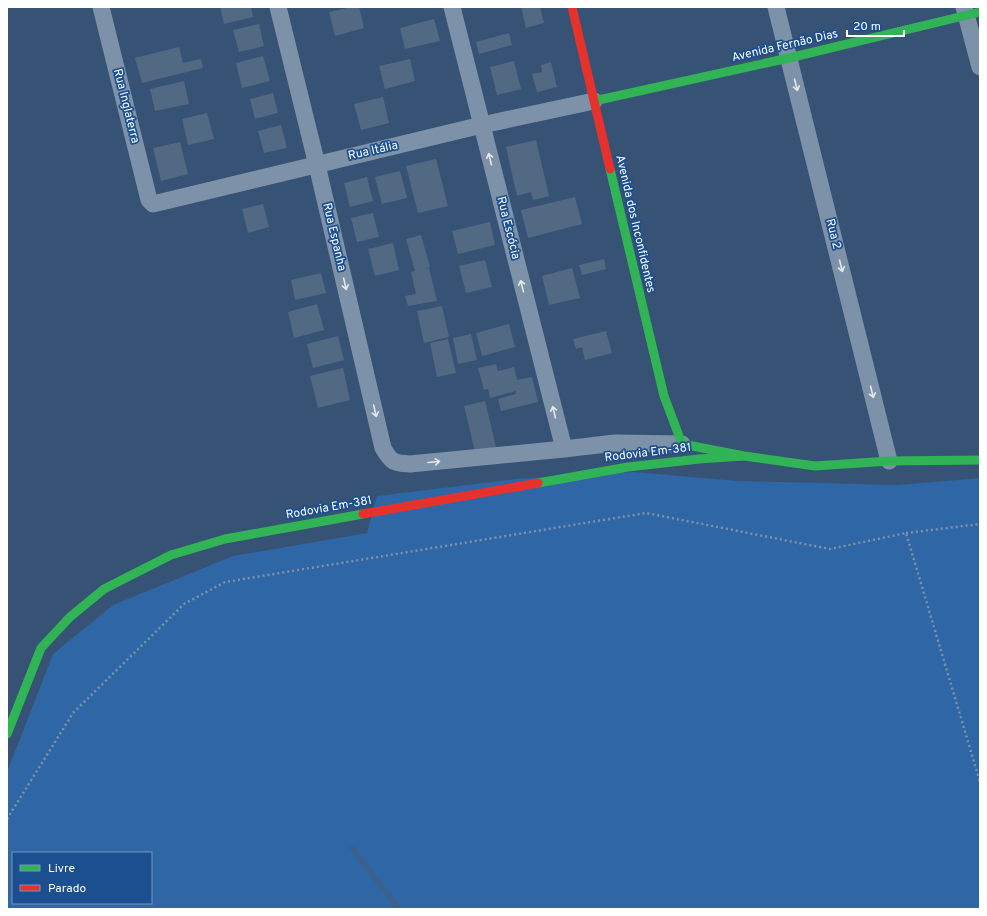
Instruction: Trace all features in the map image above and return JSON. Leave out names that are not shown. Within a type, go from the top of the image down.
[{"type":"street","name":"Rua Inglaterra","points":[[101,7],[149,200],[153,204]]},
{"type":"street","name":"Rua Espanha","points":[[278,7],[317,165],[383,448],[389,458],[396,463],[410,464],[564,449]]},
{"type":"street","name":"Rua Escócia","points":[[452,7],[564,449]]},
{"type":"street","name":"Avenida dos Inconfidentes","points":[[572,7],[664,396],[682,444]]},
{"type":"street","name":"Rua 2","points":[[776,7],[889,461]]},
{"type":"street","name":"Avenida Fernão Dias","points":[[594,101],[789,58],[970,12]]},
{"type":"street","points":[[970,12],[980,67]]},
{"type":"street","name":"Rua Itália","points":[[153,204],[482,125],[594,101]]},
{"type":"street","points":[[564,449],[615,443],[682,444]]},
{"type":"street","name":"Rodovia Em-381","points":[[682,444],[744,456],[815,466],[889,461],[980,460]]},
{"type":"street","name":"Rodovia Em-381","points":[[7,734],[41,648],[70,617],[104,589],[171,555],[225,539],[628,467],[699,459],[744,456]]},
{"type":"path","points":[[7,819],[73,713],[184,604],[225,582],[646,513],[830,549],[906,533],[980,524]]},
{"type":"path","points":[[906,533],[980,782]]},
{"type":"shaded area","points":[[634,472],[738,481],[899,485],[980,478],[980,909],[7,909],[7,772],[53,654],[113,605],[233,556],[367,533],[377,496],[516,479]]},
{"type":"building","points":[[220,7],[251,7],[253,17],[224,24]]},
{"type":"building","points":[[351,7],[359,7],[364,28],[335,36],[329,12]]},
{"type":"building","points":[[521,7],[540,7],[544,23],[526,28]]},
{"type":"building","points":[[434,19],[440,41],[405,49],[400,28]]},
{"type":"building","points":[[259,24],[264,46],[239,52],[233,30]]},
{"type":"building","points":[[509,33],[512,45],[479,54],[476,42]]},
{"type":"building","points":[[179,47],[183,63],[201,59],[203,68],[142,83],[135,58]]},
{"type":"building","points":[[263,56],[270,81],[242,88],[236,63]]},
{"type":"building","points":[[410,59],[415,81],[385,89],[379,66]]},
{"type":"building","points":[[514,61],[521,89],[497,95],[490,67]]},
{"type":"building","points":[[551,62],[557,87],[537,92],[532,74],[542,72],[541,65]]},
{"type":"building","points":[[184,81],[189,104],[155,111],[150,89]]},
{"type":"building","points":[[273,93],[278,113],[255,119],[250,99]]},
{"type":"building","points":[[383,97],[389,123],[361,130],[354,104]]},
{"type":"building","points":[[207,113],[214,139],[188,145],[182,119]]},
{"type":"building","points":[[281,125],[287,148],[264,153],[258,131]]},
{"type":"building","points":[[536,140],[549,196],[533,200],[531,192],[517,196],[506,147]]},
{"type":"building","points":[[180,142],[188,174],[161,181],[153,148]]},
{"type":"building","points":[[436,159],[448,206],[418,213],[406,166]]},
{"type":"building","points":[[400,171],[407,198],[382,204],[375,177]]},
{"type":"building","points":[[367,177],[373,201],[350,207],[344,183]]},
{"type":"building","points":[[575,197],[582,224],[528,238],[521,210]]},
{"type":"building","points":[[263,204],[269,227],[248,233],[242,209]]},
{"type":"building","points":[[373,213],[379,237],[357,242],[351,218]]},
{"type":"building","points":[[490,222],[495,245],[458,254],[452,231]]},
{"type":"building","points":[[421,235],[430,267],[423,269],[429,268],[437,301],[408,306],[405,296],[416,294],[411,272],[415,271],[406,239]]},
{"type":"building","points":[[393,243],[399,270],[375,276],[368,249]]},
{"type":"building","points":[[604,259],[606,269],[582,275],[579,265]]},
{"type":"building","points":[[485,260],[492,287],[466,293],[459,266]]},
{"type":"building","points":[[572,268],[580,298],[549,305],[542,276]]},
{"type":"building","points":[[321,273],[326,293],[295,300],[291,280]]},
{"type":"building","points":[[317,304],[324,330],[294,338],[288,312]]},
{"type":"building","points":[[442,306],[449,337],[424,343],[417,311]]},
{"type":"building","points":[[509,324],[515,347],[482,356],[476,333]]},
{"type":"building","points":[[606,331],[612,353],[585,360],[582,347],[576,349],[573,339]]},
{"type":"building","points":[[471,334],[477,360],[458,364],[453,338]]},
{"type":"building","points":[[338,336],[344,360],[313,368],[307,344]]},
{"type":"building","points":[[448,339],[456,373],[437,377],[430,343]]},
{"type":"building","points":[[496,364],[498,371],[514,367],[517,380],[532,377],[538,402],[501,411],[498,399],[516,394],[516,391],[490,398],[488,389],[484,390],[478,368]]},
{"type":"building","points":[[343,368],[350,400],[318,408],[310,376]]},
{"type":"building","points":[[485,401],[496,447],[475,452],[464,406]]},
{"type":"waterway","points":[[352,848],[399,909]]},
{"type":"traffic: fast","points":[[594,101],[789,58],[980,12]]},
{"type":"traffic: fast","points":[[610,169],[664,396],[682,444],[744,456],[815,466],[889,461],[980,460]]},
{"type":"traffic: fast","points":[[538,483],[628,467],[699,459],[744,456]]},
{"type":"traffic: fast","points":[[7,734],[41,648],[70,617],[104,589],[171,555],[225,539],[363,514]]},
{"type":"traffic: jam","points":[[572,7],[610,169]]},
{"type":"traffic: jam","points":[[363,514],[538,483]]}]
